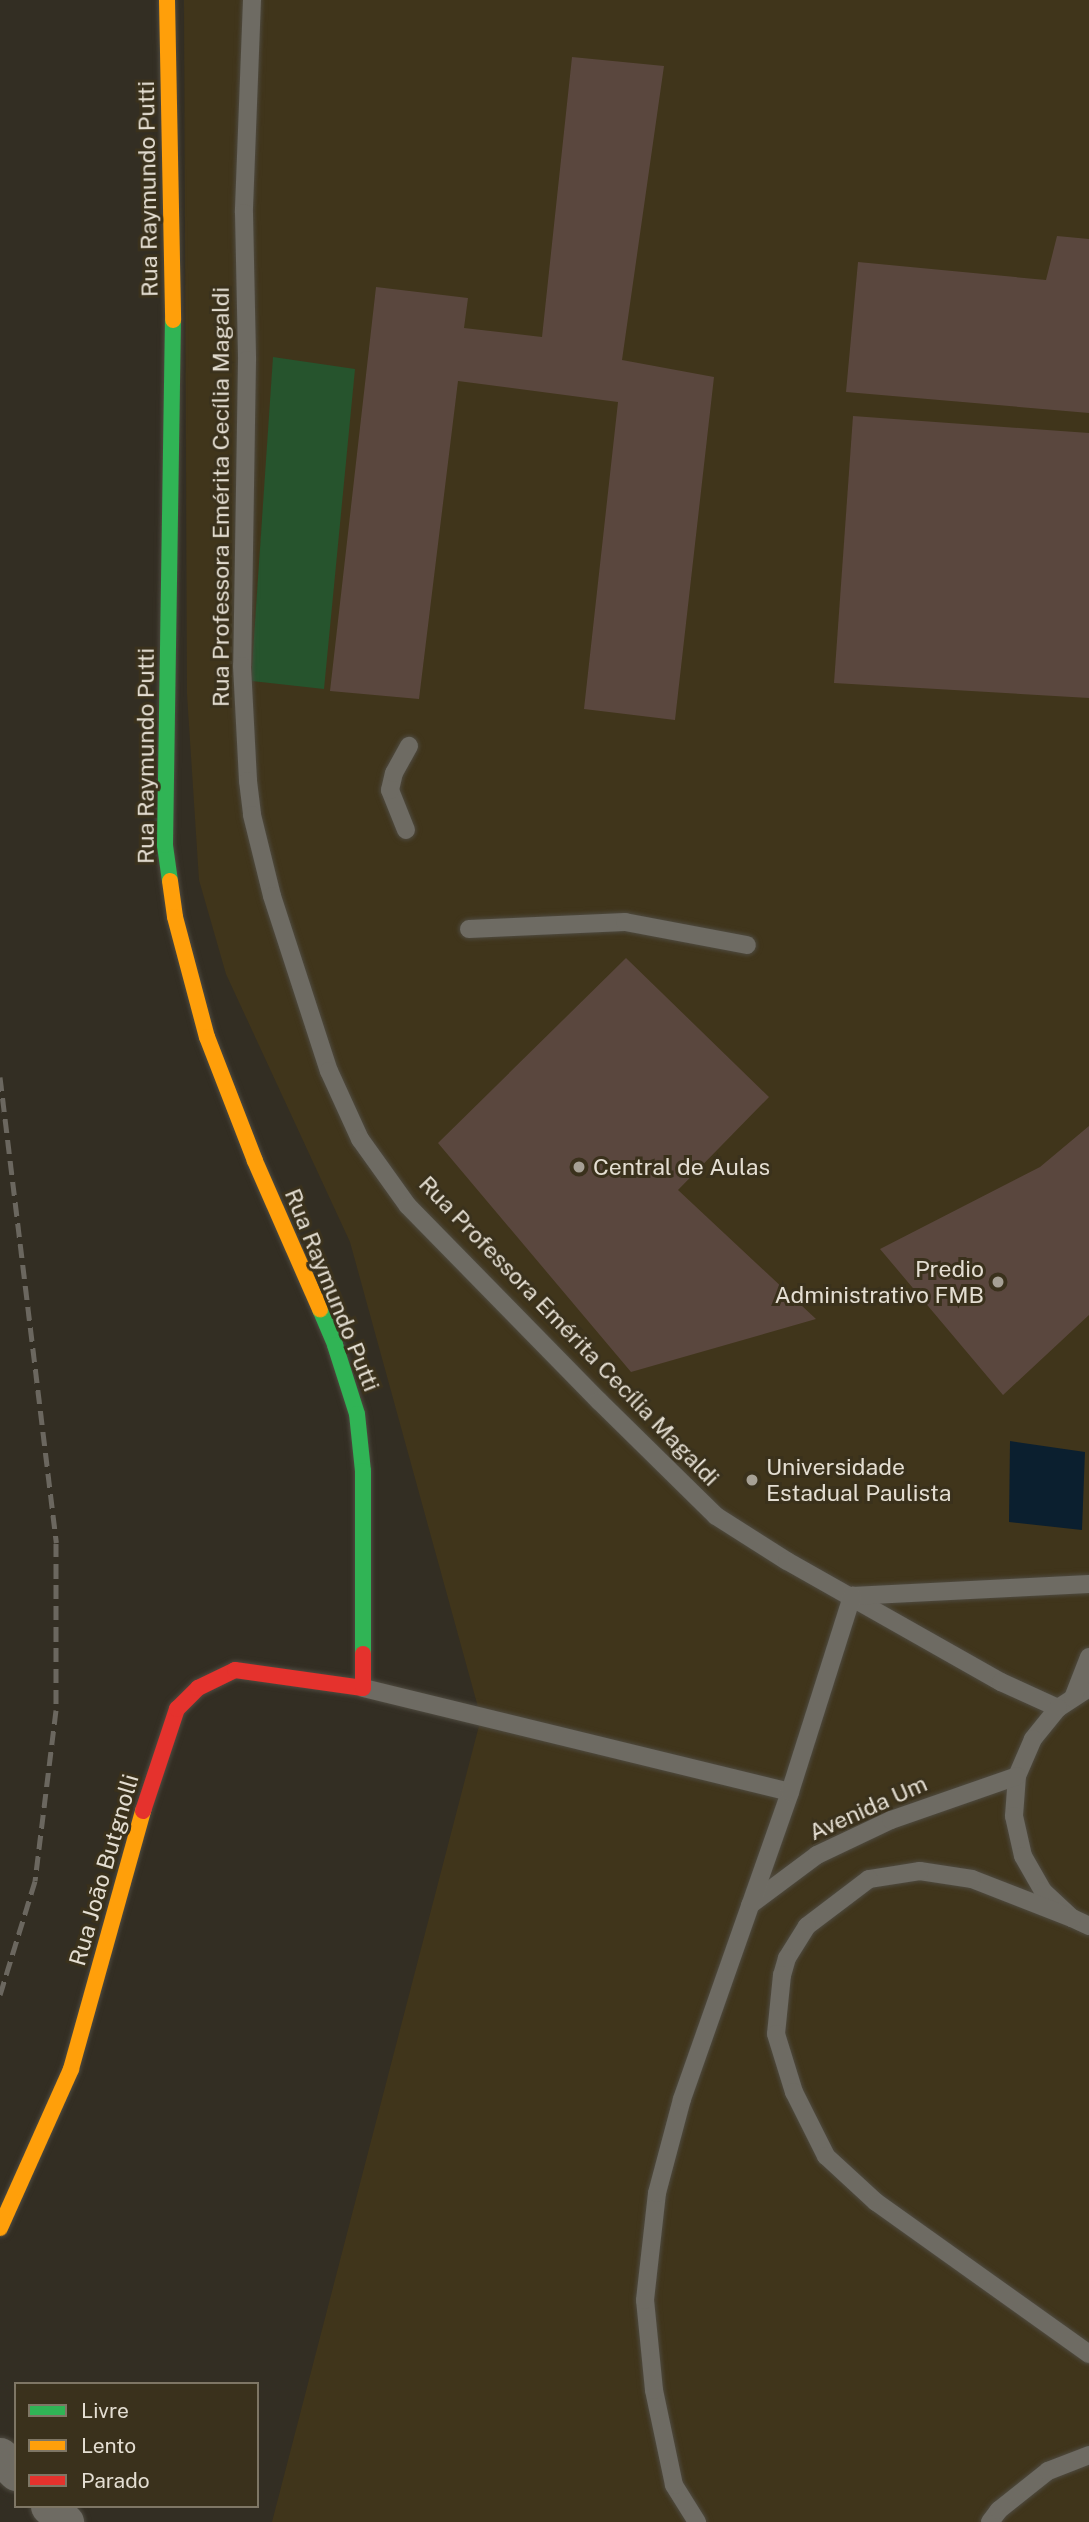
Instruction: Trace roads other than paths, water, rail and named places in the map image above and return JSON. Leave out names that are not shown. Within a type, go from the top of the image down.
[{"type":"street","name":"Rua Raymundo Putti","points":[[167,0],[174,368],[165,845],[175,917],[207,1037],[255,1161],[334,1345],[357,1414],[363,1471],[363,1688]]},
{"type":"street","name":"Rua João Butgnolli","points":[[0,2228],[71,2069],[151,1784],[177,1709],[198,1688],[235,1671],[363,1688]]},
{"type":"street","points":[[0,2456],[14,2470]]},
{"type":"street","points":[[52,2508],[65,2522]]},
{"type":"lane","name":"Rua Professora Emérita Cecília Magaldi","points":[[252,0],[244,213],[247,360],[242,666],[248,780],[252,815],[272,896],[329,1071],[360,1139],[408,1206],[716,1516],[787,1561],[1000,1682],[1065,1703]]},
{"type":"lane","points":[[406,830],[390,790],[394,773],[409,746]]},
{"type":"lane","points":[[469,929],[625,922],[747,945]]},
{"type":"lane","points":[[697,2522],[674,2485],[654,2390],[645,2300],[660,2179],[682,2099],[790,1792],[852,1597],[1089,1584]]},
{"type":"lane","points":[[1072,1918],[1043,1891],[1023,1856],[1014,1816],[1017,1776],[1033,1739],[1065,1703],[1089,1657]]},
{"type":"lane","points":[[363,1688],[790,1792]]},
{"type":"lane","points":[[1065,1703],[1089,1688]]},
{"type":"lane","name":"Avenida Um","points":[[750,1905],[817,1855],[891,1820],[1017,1776]]},
{"type":"lane","points":[[1089,1926],[972,1879],[920,1871],[869,1879],[807,1926],[787,1958],[782,1975],[776,2034],[794,2092],[826,2156],[876,2202],[1089,2354]]},
{"type":"lane","points":[[990,2522],[999,2510],[1048,2471],[1089,2455]]},
{"type":"water","points":[[1010,1441],[1085,1452],[1082,1530],[1009,1522]]},
{"type":"railway","points":[[0,1077],[56,1543],[56,1710],[35,1881],[0,1995]]},
{"type":"place","name":"Central de Aulas","points":[[579,1167]]},
{"type":"place","name":"Predio Administrativo FMB","points":[[998,1282]]},
{"type":"place","name":"Universidade Estadual Paulista","points":[[752,1480]]}]
